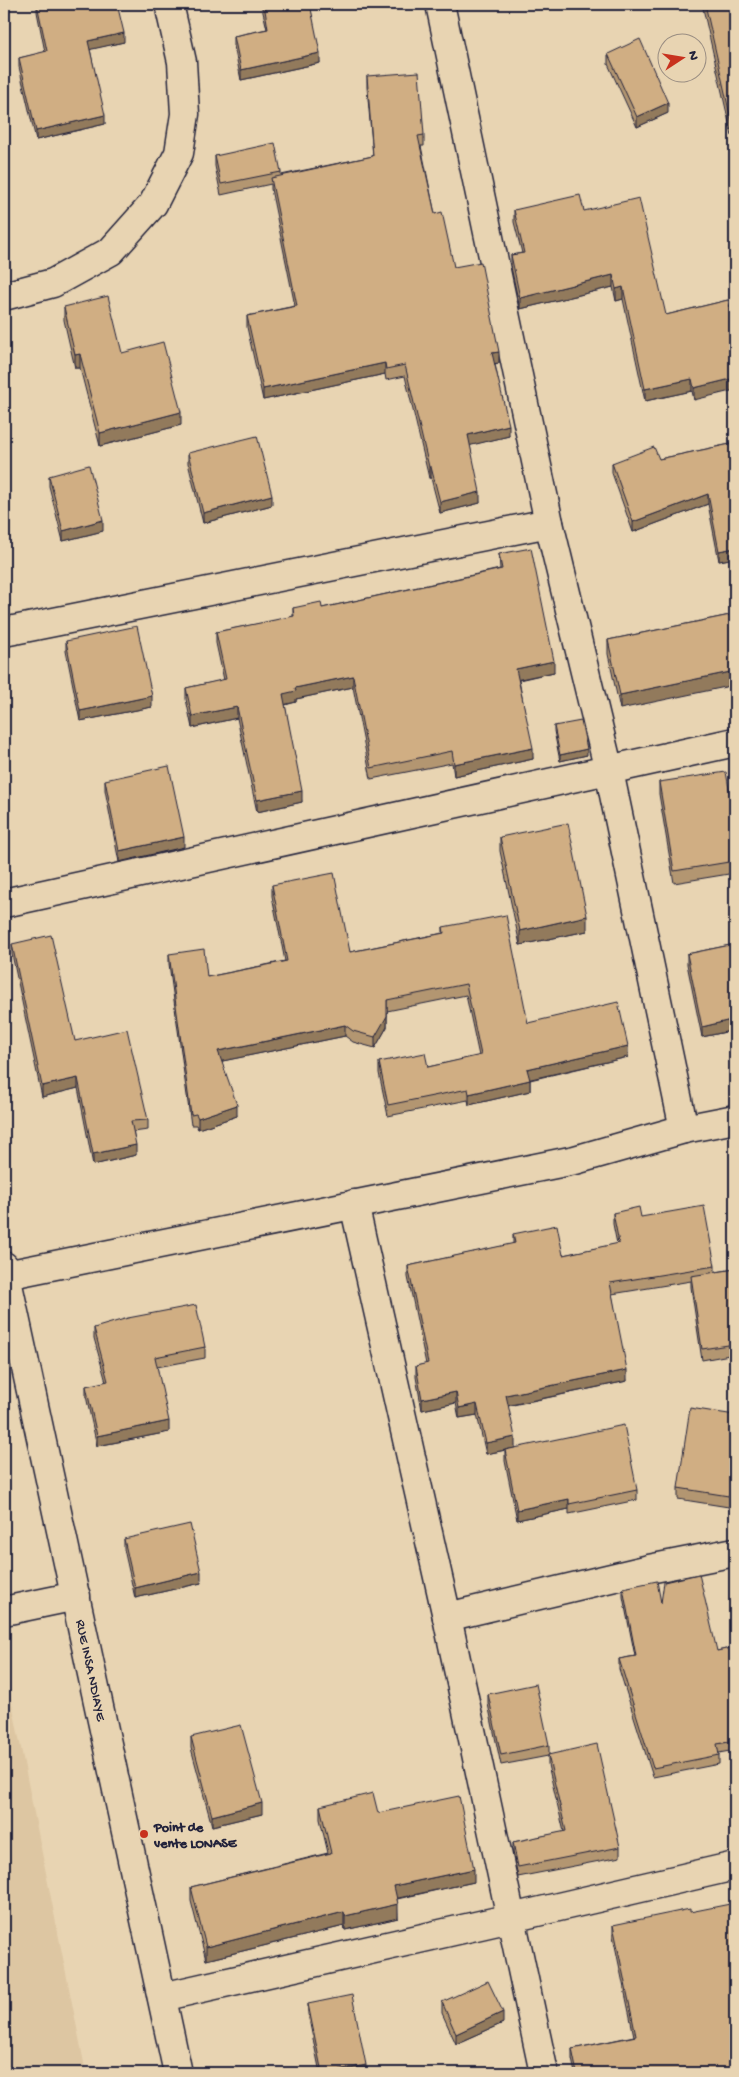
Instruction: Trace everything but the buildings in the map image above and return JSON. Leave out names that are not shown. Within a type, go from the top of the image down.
[{"type":"street","points":[[4,296],[52,283],[111,251],[153,204],[179,153],[185,114],[182,62],[169,4]]},
{"type":"street","points":[[440,4],[549,523],[609,771],[684,1129]]},
{"type":"street","points":[[4,632],[549,523]]},
{"type":"street","points":[[4,902],[735,742]]},
{"type":"street","points":[[5,1270],[575,1160],[684,1129],[735,1119]]},
{"type":"street","points":[[354,1204],[447,1617],[544,2073]]},
{"type":"street","name":"RUE INSA NDIAYE","points":[[5,1270],[178,2073]]},
{"type":"street","points":[[447,1617],[649,1568],[735,1552]]},
{"type":"street","points":[[4,1611],[76,1596]]},
{"type":"street","points":[[162,1997],[735,1866]]},
{"type":"shaded area","points":[[5,1668],[86,2073],[4,2073]]},
{"type":"place","name":"Point de vente LONASE","points":[[144,1834]]}]
